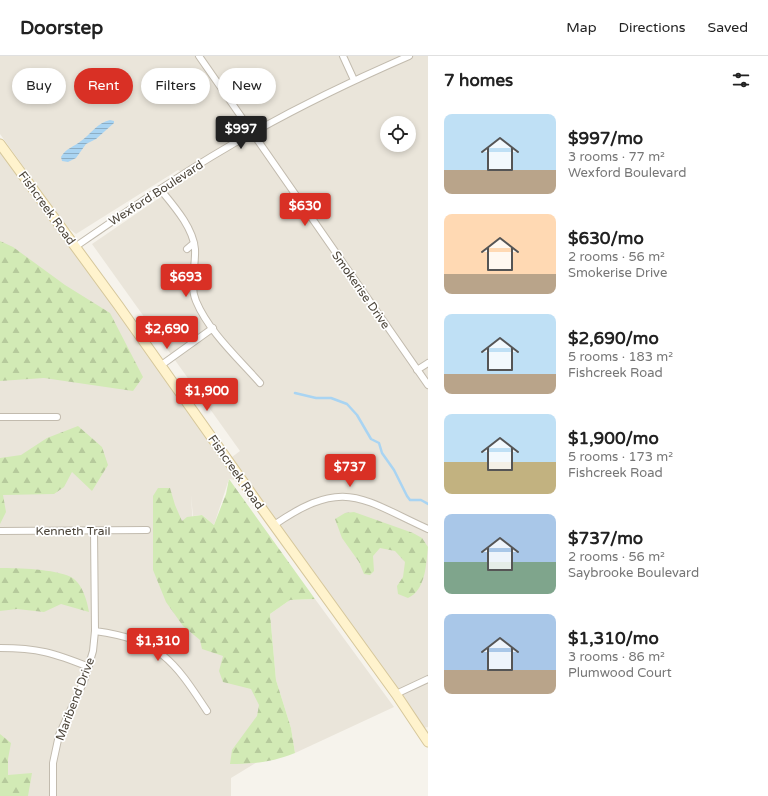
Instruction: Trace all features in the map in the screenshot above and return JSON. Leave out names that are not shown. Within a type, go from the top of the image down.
[{"type":"main road","name":"Fishcreek Road","points":[[0,144],[396,694],[428,742]]},
{"type":"street","name":"Smokerise Drive","points":[[200,56],[428,385]]},
{"type":"street","points":[[343,56],[354,80]]},
{"type":"street","name":"Wexford Boulevard","points":[[75,247],[160,189],[252,132],[354,80],[409,56]]},
{"type":"street","points":[[160,189],[179,214],[191,234],[194,243],[193,290],[199,307],[213,328],[260,383]]},
{"type":"street","points":[[187,249],[194,243]]},
{"type":"street","points":[[160,366],[213,328]]},
{"type":"street","points":[[417,370],[428,363]]},
{"type":"street","points":[[0,417],[57,417]]},
{"type":"street","points":[[274,525],[294,511],[310,503],[324,499],[343,497],[369,501],[428,530]]},
{"type":"street","name":"Maribend Drive","points":[[53,796],[53,764],[59,735],[89,667],[95,631],[94,530]]},
{"type":"street","name":"Kenneth Trail","points":[[0,531],[147,530]]},
{"type":"street","points":[[95,631],[128,637],[146,644],[158,651],[180,672],[207,711]]},
{"type":"street","points":[[0,648],[29,648],[46,651],[89,667]]},
{"type":"street","points":[[396,694],[428,679]]},
{"type":"shaded area","points":[[0,56],[428,56],[428,727],[419,729],[243,482],[229,479],[214,525],[202,515],[193,516],[191,495],[196,577],[263,670],[262,759],[231,778],[231,796],[0,796],[0,144],[228,460],[240,451],[92,244],[190,177],[178,170],[76,234],[66,226],[0,134]]},
{"type":"shaded area","points":[[315,599],[394,707],[295,753],[291,728],[276,680],[270,614],[290,600]]},
{"type":"green space","points":[[0,241],[13,247],[65,285],[110,313],[143,377],[133,391],[44,378],[0,381]]},
{"type":"green space","points":[[78,426],[102,447],[108,465],[92,491],[72,472],[64,487],[54,494],[3,495],[6,512],[0,524],[0,458],[21,455],[47,438]]},
{"type":"green space","points":[[229,479],[315,599],[290,600],[270,614],[276,680],[291,728],[295,753],[263,762],[247,764],[230,764],[232,750],[257,716],[259,705],[251,689],[223,682],[219,671],[223,656],[202,649],[200,640],[183,626],[166,602],[153,570],[153,496],[158,488],[170,488],[182,521],[187,517],[202,515],[214,525],[226,494]]},
{"type":"green space","points":[[354,512],[413,533],[422,538],[428,547],[426,568],[422,583],[414,594],[408,598],[398,594],[397,586],[403,577],[405,562],[395,551],[380,548],[373,556],[374,571],[370,575],[364,574],[359,562],[342,538],[335,519],[345,513]]},
{"type":"green space","points":[[0,568],[55,572],[71,577],[81,588],[89,612],[61,604],[44,612],[17,609],[0,611]]},
{"type":"green space","points":[[0,734],[11,743],[8,759],[8,775],[32,773],[28,796],[0,796]]},
{"type":"water","points":[[105,121],[114,121],[114,123],[96,139],[86,144],[76,158],[68,162],[62,161],[61,157],[65,152]]},
{"type":"waterway","points":[[295,393],[316,398],[331,398],[347,404],[357,415],[371,439],[379,443],[382,453],[394,470],[410,500],[421,500],[428,504]]}]
